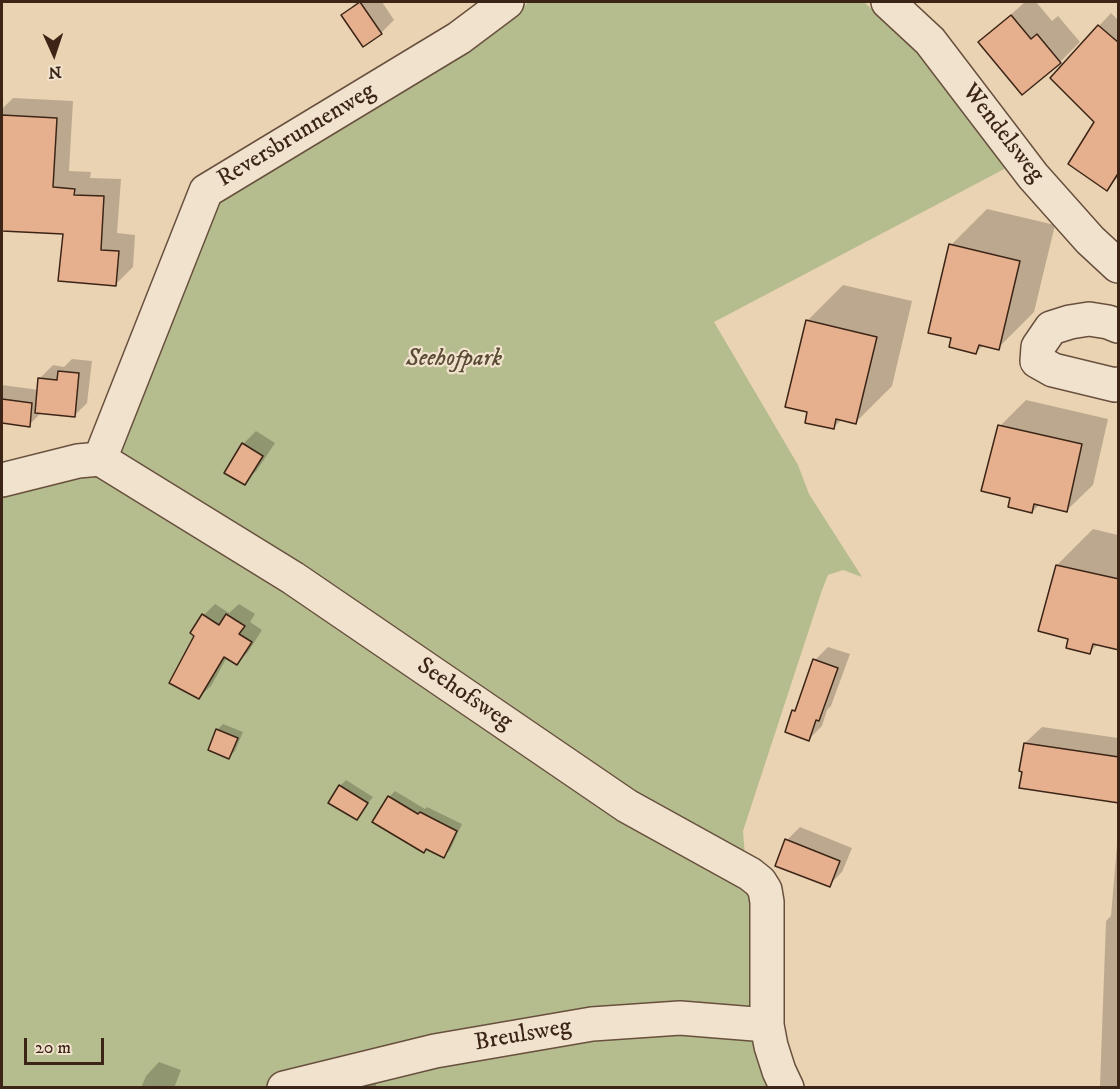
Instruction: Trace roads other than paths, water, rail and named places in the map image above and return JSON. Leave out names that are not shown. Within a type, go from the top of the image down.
[{"type":"street","name":"Reversbrunnenweg","points":[[100,459],[206,191],[459,38],[507,2]]},
{"type":"street","name":"Wendelsweg","points":[[888,2],[930,41],[1033,176],[1090,240],[1116,259]]},
{"type":"street","points":[[1119,326],[1089,319],[1070,321],[1051,328],[1038,347],[1037,361],[1053,370],[1115,385],[1119,384]]},
{"type":"street","points":[[2,480],[78,461],[100,459]]},
{"type":"street","name":"Seehofsweg","points":[[100,459],[294,578],[627,806],[750,874],[760,882],[765,890],[767,902],[767,1025]]},
{"type":"street","name":"Breulsweg","points":[[284,1088],[435,1052],[592,1024],[680,1018],[767,1025]]},
{"type":"street","points":[[767,1025],[774,1055],[788,1088]]},
{"type":"park label","name":"Seehofpark","points":[[454,360]]}]
